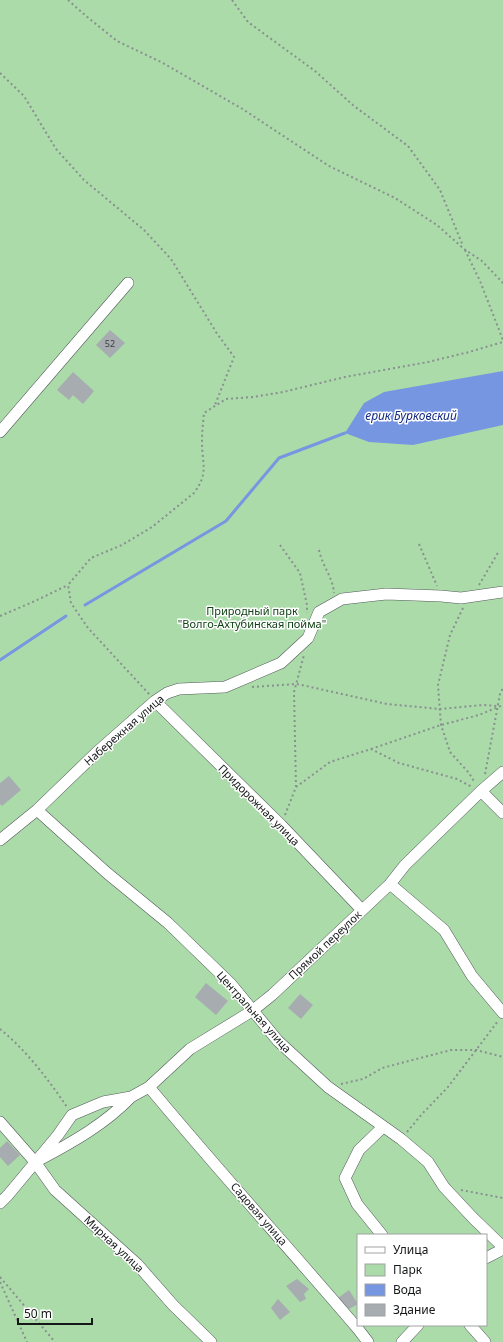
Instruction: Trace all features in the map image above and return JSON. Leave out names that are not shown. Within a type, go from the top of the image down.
[{"type":"street","points":[[0,432],[6,427],[128,283]]},
{"type":"street","name":"Набережная улица","points":[[0,840],[37,810],[96,753],[155,701],[167,693],[179,689],[225,687],[281,663],[308,638],[320,612],[342,599],[386,594],[461,598],[473,595],[503,592]]},
{"type":"street","name":"Придорожная улица","points":[[155,701],[281,826],[362,910]]},
{"type":"street","name":"Прямой переулок","points":[[35,1162],[74,1141],[118,1111],[131,1097],[149,1087],[190,1049],[252,1010],[272,995],[390,884],[405,865],[481,791],[503,772]]},
{"type":"street","points":[[481,791],[503,813]]},
{"type":"street","name":"Центральная улица","points":[[37,810],[107,873],[168,923],[230,984],[278,1041],[328,1087],[401,1139],[428,1162],[444,1187],[503,1248]]},
{"type":"street","points":[[390,884],[444,930],[472,976],[501,1017]]},
{"type":"street","name":"Садовая улица","points":[[149,1087],[201,1150],[246,1198],[368,1342]]},
{"type":"street","name":"Прямой переулок","points":[[72,1114],[103,1102],[131,1097]]},
{"type":"street","points":[[0,1203],[58,1136],[72,1114]]},
{"type":"street","name":"Мирная улица","points":[[0,1122],[35,1162],[55,1190],[138,1264],[173,1305],[211,1342]]},
{"type":"street","points":[[381,1234],[357,1204],[345,1178],[359,1150],[383,1127]]},
{"type":"street","points":[[487,1257],[503,1248]]},
{"type":"street","points":[[402,1342],[417,1326]]},
{"type":"street","points":[[471,1326],[485,1342]]},
{"type":"path","points":[[68,0],[117,41],[161,62],[241,108],[329,166],[395,198],[436,225],[464,249],[482,261],[503,283]]},
{"type":"path","points":[[0,616],[68,585],[91,558],[122,545],[152,527],[194,493],[199,487],[204,472],[202,443],[204,413],[226,399],[253,397],[283,392],[345,376],[428,362],[470,352],[503,341],[480,281],[464,249],[440,190],[408,146],[354,106],[316,71],[248,22],[232,0]]},
{"type":"path","points":[[0,73],[24,96],[56,149],[84,180],[144,230],[171,259],[216,332],[234,357],[215,406]]},
{"type":"path","points":[[419,544],[441,596]]},
{"type":"path","points":[[280,545],[300,573],[307,605],[307,618]]},
{"type":"path","points":[[319,550],[321,561],[331,579],[334,592],[326,608]]},
{"type":"path","points":[[481,791],[469,773],[450,752],[441,725],[438,685],[450,635],[463,607],[473,595],[499,551]]},
{"type":"path","points":[[68,585],[71,603],[88,628],[155,701]]},
{"type":"path","points":[[281,826],[296,787],[294,692],[308,638]]},
{"type":"path","points":[[248,687],[297,684],[387,704],[440,710],[483,704],[498,706]]},
{"type":"path","points":[[481,791],[490,752],[500,694],[503,688]]},
{"type":"path","points":[[296,787],[330,762],[441,725],[478,715],[503,705]]},
{"type":"path","points":[[371,749],[399,763],[457,779],[481,791]]},
{"type":"path","points":[[401,1139],[448,1087],[501,1017]]},
{"type":"path","points":[[0,1029],[13,1040],[53,1087],[72,1114]]},
{"type":"path","points":[[328,1087],[363,1079],[382,1068],[451,1050],[476,1050],[503,1057]]},
{"type":"path","points":[[444,1187],[503,1198]]},
{"type":"path","points":[[0,1277],[55,1342]]},
{"type":"path","points":[[0,1282],[27,1342]]},
{"type":"green space","name":"Природный парк \"Волго-Ахтубинская пойма\"","points":[[0,0],[503,0],[503,1342],[0,1342]]},
{"type":"water","name":"ерик Бурковский","points":[[503,371],[503,425],[413,445],[369,442],[345,433],[364,403],[384,392]]},
{"type":"building","points":[[110,330],[125,343],[110,358],[96,345]]},
{"type":"building","points":[[73,372],[94,391],[83,404],[73,395],[69,400],[57,390]]},
{"type":"building","points":[[9,776],[21,790],[2,806],[0,804],[0,783]]},
{"type":"building","points":[[206,983],[228,1001],[216,1015],[195,997]]},
{"type":"building","points":[[300,994],[313,1005],[301,1019],[288,1008]]},
{"type":"building","points":[[7,1141],[20,1155],[8,1166],[0,1157],[0,1148]]},
{"type":"building","points":[[297,1279],[309,1289],[304,1294],[306,1299],[300,1302],[286,1286]]},
{"type":"building","points":[[349,1290],[357,1305],[349,1309],[338,1298]]},
{"type":"building","points":[[278,1299],[290,1312],[280,1320],[271,1308]]},
{"type":"waterway","points":[[85,605],[226,521],[279,458],[345,433]]},
{"type":"waterway","points":[[0,660],[66,616]]}]
